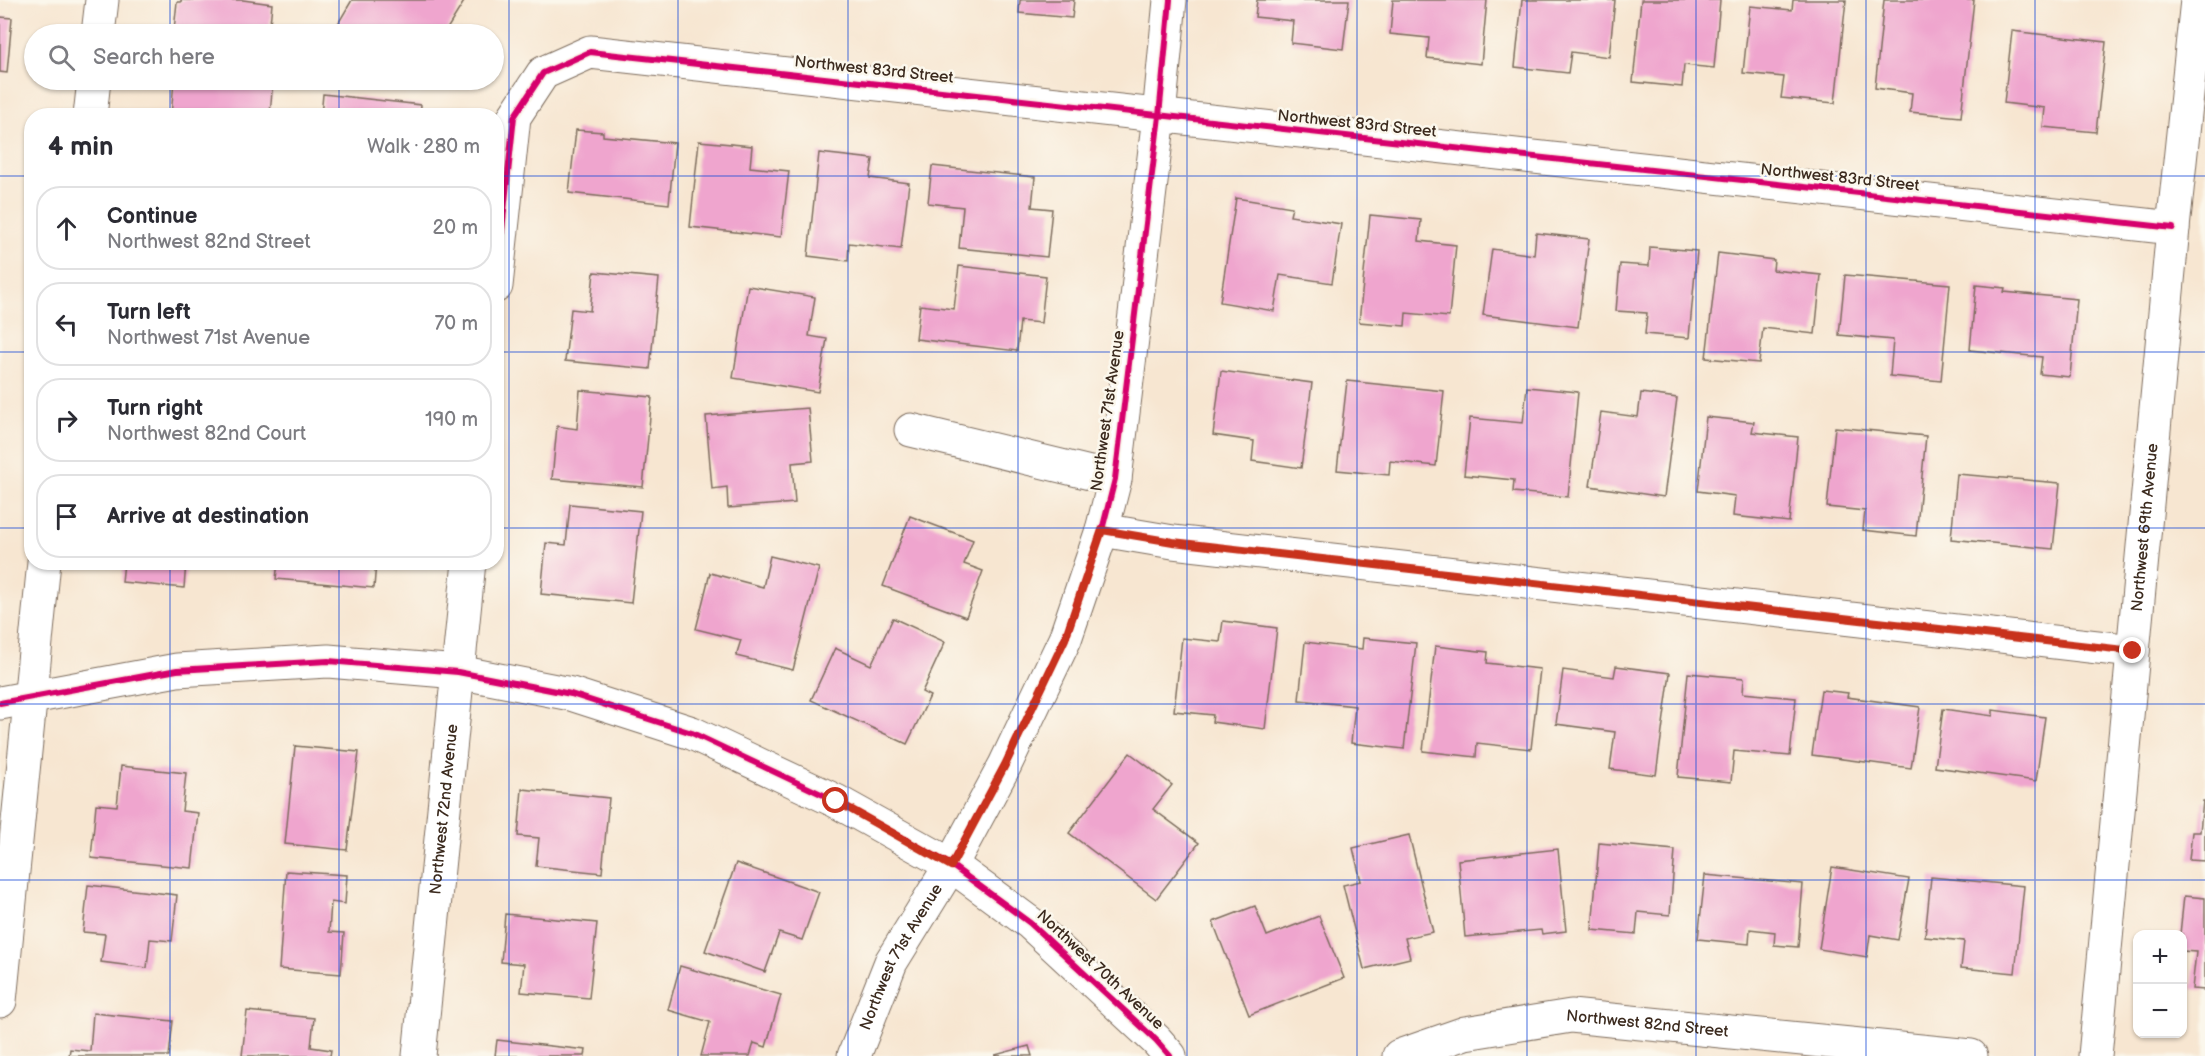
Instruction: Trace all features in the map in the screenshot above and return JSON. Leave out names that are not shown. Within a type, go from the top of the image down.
[{"type":"street","points":[[99,24],[102,0]]},
{"type":"street","name":"Northwest 71st Avenue","points":[[854,1056],[891,963],[951,866],[1005,765],[1065,639],[1102,530],[1114,479],[1159,116],[1170,0]]},
{"type":"street","name":"Northwest 69th Avenue","points":[[2095,1056],[2173,228],[2197,0]]},
{"type":"street","name":"Northwest 83rd Street","points":[[504,211],[514,117],[543,73],[590,52],[2173,228]]},
{"type":"street","points":[[91,108],[93,90]]},
{"type":"street","points":[[911,430],[1114,479]]},
{"type":"street","points":[[1102,530],[1173,542],[2133,651]]},
{"type":"street","points":[[0,1002],[15,700],[42,570]]},
{"type":"street","name":"Northwest 72nd Avenue","points":[[419,1056],[468,570]]},
{"type":"street","points":[[15,700],[177,670],[328,661],[458,672],[571,694],[692,733],[836,801],[951,866]]},
{"type":"street","name":"Northwest 70th Avenue","points":[[951,866],[1030,923],[1156,1040],[1170,1056]]},
{"type":"street","name":"Northwest 82nd Street","points":[[1399,1056],[1465,1033],[1571,1016],[1971,1056]]},
{"type":"building","points":[[181,0],[243,0],[272,4],[270,24],[175,24],[177,2]]},
{"type":"building","points":[[352,0],[465,0],[450,24],[338,24]]},
{"type":"building","points":[[1020,0],[1074,0],[1072,18],[1019,13]]},
{"type":"building","points":[[1257,0],[1349,0],[1343,49],[1291,43],[1293,21],[1255,17]]},
{"type":"building","points":[[1393,0],[1487,0],[1481,64],[1427,58],[1429,38],[1390,34]]},
{"type":"building","points":[[1522,0],[1615,0],[1609,57],[1571,52],[1568,73],[1515,67]]},
{"type":"building","points":[[1641,0],[1720,0],[1714,68],[1684,65],[1682,87],[1633,82]]},
{"type":"building","points":[[1793,0],[1846,0],[1835,103],[1781,98],[1784,77],[1743,73],[1750,6],[1792,10]]},
{"type":"building","points":[[1884,0],[1974,0],[1961,117],[1910,112],[1912,93],[1875,88]]},
{"type":"building","points":[[0,17],[12,18],[7,73],[0,72]]},
{"type":"building","points":[[2012,31],[2106,42],[2096,132],[2043,127],[2045,108],[2004,103]]},
{"type":"building","points":[[173,90],[272,90],[271,108],[172,108]]},
{"type":"building","points":[[323,94],[421,105],[421,108],[322,108]]},
{"type":"building","points":[[576,130],[603,132],[603,136],[675,143],[669,204],[569,193]]},
{"type":"building","points":[[699,141],[752,146],[750,167],[789,171],[781,237],[690,227]]},
{"type":"building","points":[[819,153],[873,159],[870,178],[909,183],[901,249],[849,243],[848,261],[808,256]]},
{"type":"building","points":[[932,166],[1035,177],[1032,207],[1052,209],[1047,257],[959,248],[963,207],[928,203]]},
{"type":"building","points":[[1236,198],[1292,207],[1290,216],[1341,224],[1332,283],[1280,275],[1274,311],[1220,302]]},
{"type":"building","points":[[1370,215],[1421,220],[1419,241],[1456,245],[1449,317],[1406,313],[1405,326],[1359,322]]},
{"type":"building","points":[[1536,233],[1589,239],[1578,327],[1483,315],[1492,249],[1534,255]]},
{"type":"building","points":[[1650,247],[1697,251],[1689,338],[1645,334],[1647,313],[1616,311],[1620,264],[1649,266]]},
{"type":"building","points":[[1718,253],[1774,260],[1773,270],[1821,275],[1815,334],[1763,328],[1759,363],[1706,358]]},
{"type":"building","points":[[959,266],[1046,276],[1041,323],[1020,321],[1017,351],[916,339],[920,305],[954,309]]},
{"type":"building","points":[[594,272],[659,278],[650,369],[565,361],[571,309],[590,311]]},
{"type":"building","points":[[1845,275],[1950,284],[1941,381],[1890,376],[1893,340],[1839,335]]},
{"type":"building","points":[[1976,285],[2005,288],[2004,292],[2077,299],[2070,377],[2040,374],[2042,357],[1970,350]]},
{"type":"building","points":[[748,286],[815,297],[809,336],[827,339],[818,392],[733,378]]},
{"type":"building","points":[[1221,371],[1312,383],[1301,468],[1252,461],[1254,441],[1213,435]]},
{"type":"building","points":[[1347,381],[1444,391],[1436,466],[1390,461],[1389,475],[1337,470]]},
{"type":"building","points":[[1527,387],[1578,392],[1568,497],[1513,492],[1514,480],[1464,475],[1470,418],[1523,423]]},
{"type":"building","points":[[580,390],[652,397],[643,487],[552,479],[557,426],[577,429]]},
{"type":"building","points":[[1641,393],[1677,398],[1664,497],[1590,486],[1601,412],[1638,417]]},
{"type":"building","points":[[808,408],[813,461],[792,463],[795,503],[728,508],[727,487],[712,489],[706,416]]},
{"type":"building","points":[[1706,417],[1754,422],[1752,432],[1798,437],[1789,522],[1733,516],[1735,496],[1698,491]]},
{"type":"building","points":[[1835,427],[1926,436],[1916,536],[1863,530],[1865,511],[1827,507]]},
{"type":"building","points":[[1957,474],[2060,483],[2053,549],[1951,539]]},
{"type":"building","points":[[570,504],[641,511],[631,603],[541,594],[546,543],[566,545]]},
{"type":"building","points":[[910,516],[973,540],[964,564],[983,571],[966,617],[883,586]]},
{"type":"building","points":[[770,556],[819,568],[793,670],[736,656],[741,640],[696,629],[710,573],[763,587]]},
{"type":"building","points":[[123,570],[185,570],[184,588],[122,582]]},
{"type":"building","points":[[277,570],[375,570],[374,588],[276,579]]},
{"type":"building","points":[[893,618],[945,642],[922,692],[930,696],[907,744],[811,700],[835,648],[871,665]]},
{"type":"building","points":[[1223,621],[1277,628],[1265,729],[1212,722],[1213,715],[1174,711],[1182,638],[1220,642]]},
{"type":"building","points":[[1363,638],[1416,643],[1404,749],[1351,743],[1355,706],[1299,700],[1305,642],[1362,649]]},
{"type":"building","points":[[1435,646],[1488,652],[1487,663],[1540,669],[1531,749],[1477,743],[1476,757],[1423,751]]},
{"type":"building","points":[[1616,666],[1670,673],[1656,775],[1610,769],[1615,732],[1556,724],[1563,670],[1614,677]]},
{"type":"building","points":[[1688,673],[1744,678],[1743,693],[1796,698],[1790,756],[1734,751],[1731,782],[1678,777]]},
{"type":"building","points":[[1821,690],[1848,693],[1847,697],[1920,707],[1911,768],[1812,755]]},
{"type":"building","points":[[1943,709],[1993,716],[1993,710],[2045,717],[2036,781],[1935,767]]},
{"type":"building","points":[[295,746],[359,752],[347,850],[285,844]]},
{"type":"building","points":[[1130,753],[1172,785],[1153,809],[1199,843],[1156,899],[1069,833]]},
{"type":"building","points":[[121,766],[186,773],[182,811],[198,813],[192,868],[91,858],[96,804],[117,806]]},
{"type":"building","points":[[522,789],[609,798],[602,873],[536,866],[539,838],[518,836]]},
{"type":"building","points":[[2203,801],[2205,801],[2205,861],[2189,860],[2192,832],[2200,832]]},
{"type":"building","points":[[1409,835],[1433,932],[1405,938],[1410,958],[1364,969],[1343,885],[1361,881],[1353,848]]},
{"type":"building","points":[[1599,843],[1675,850],[1670,915],[1638,912],[1636,934],[1592,930]]},
{"type":"building","points":[[1558,849],[1566,931],[1542,934],[1541,930],[1465,937],[1458,860]]},
{"type":"building","points":[[736,863],[819,892],[802,940],[779,933],[765,972],[705,951]]},
{"type":"building","points":[[1832,867],[1909,879],[1898,940],[1870,935],[1867,957],[1819,949]]},
{"type":"building","points":[[286,871],[347,875],[345,904],[331,902],[329,932],[344,933],[341,974],[279,969]]},
{"type":"building","points":[[1705,875],[1803,884],[1798,947],[1774,945],[1775,932],[1750,929],[1749,944],[1698,939]]},
{"type":"building","points":[[1931,877],[2024,886],[2015,973],[1961,968],[1964,941],[1925,937]]},
{"type":"building","points":[[88,885],[177,895],[172,941],[150,939],[147,968],[101,962],[105,934],[83,932]]},
{"type":"building","points":[[2184,896],[2205,898],[2205,990],[2192,989],[2196,952],[2187,951],[2187,930],[2180,930]]},
{"type":"building","points":[[1255,906],[1267,936],[1319,916],[1344,978],[1249,1015],[1213,922]]},
{"type":"building","points":[[505,914],[597,923],[589,998],[521,992],[524,964],[501,962]]},
{"type":"building","points":[[680,966],[781,995],[766,1047],[754,1043],[750,1056],[701,1056],[710,1022],[668,1010]]},
{"type":"building","points":[[247,1011],[314,1018],[311,1047],[331,1050],[330,1056],[242,1056]]},
{"type":"building","points":[[93,1013],[173,1021],[169,1056],[69,1056],[70,1049],[90,1051]]},
{"type":"building","points":[[497,1040],[586,1050],[585,1056],[495,1056]]},
{"type":"building","points":[[1029,1046],[1032,1056],[995,1056],[995,1055]]},
{"type":"cycle path","points":[[951,865],[1005,765],[1065,639],[1102,530],[1115,479],[1159,116],[1170,0]]},
{"type":"cycle path","points":[[504,211],[514,117],[543,73],[590,52],[2173,228]]},
{"type":"cycle path","points":[[0,703],[177,670],[328,661],[458,672],[571,694],[692,733],[836,801],[951,865],[1030,923],[1156,1040],[1170,1056]]},
{"type":"route","points":[[836,801],[951,866],[1005,765],[1065,639],[1102,530],[1173,542],[2133,651]]}]
